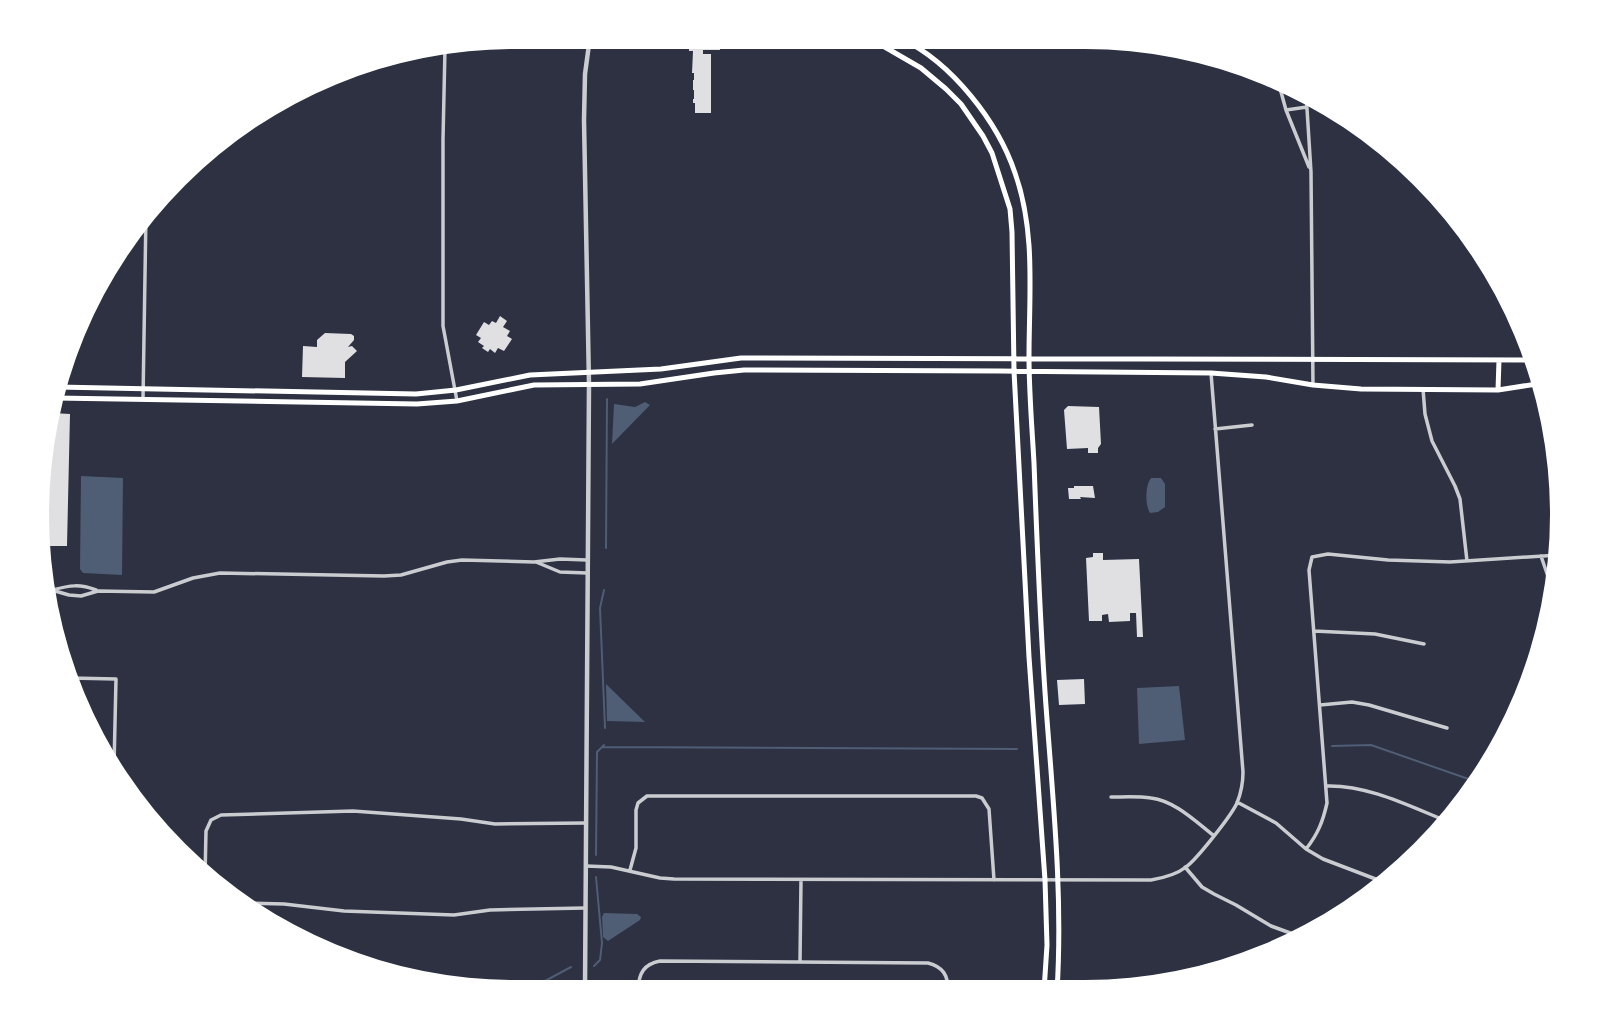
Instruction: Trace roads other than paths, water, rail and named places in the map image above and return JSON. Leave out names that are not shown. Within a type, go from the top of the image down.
[{"type":"main road","points":[[888,49],[921,68],[956,99],[976,125],[992,153],[1010,209],[1021,511],[1045,880],[1047,945],[1045,980]]},
{"type":"main road","points":[[916,49],[965,88],[987,117],[1002,141],[1016,174],[1027,216],[1030,243],[1029,359],[1042,658],[1059,881],[1057,980]]},
{"type":"main road","points":[[944,88],[953,77]]},
{"type":"main road","points":[[956,99],[965,88]]},
{"type":"main road","points":[[67,387],[416,394],[456,390],[530,375],[661,369],[741,358],[1523,360]]},
{"type":"main road","points":[[807,359],[807,370]]},
{"type":"main road","points":[[1498,390],[1499,360]]},
{"type":"main road","points":[[64,398],[393,405],[457,401],[534,385],[640,384],[744,370],[1211,373],[1361,389],[1498,390],[1531,385]]},
{"type":"main road","points":[[1021,511],[1036,513]]},
{"type":"main road","points":[[1029,657],[1042,658]]},
{"type":"street","points":[[585,980],[589,384],[584,120],[588,49]]},
{"type":"street","points":[[445,55],[443,326],[457,401]]},
{"type":"street","points":[[1281,93],[1311,172]]},
{"type":"street","points":[[1286,110],[1307,107],[1311,172],[1312,385]]},
{"type":"street","points":[[143,399],[146,230]]},
{"type":"street","points":[[585,866],[630,870],[674,879],[1059,881],[1151,880],[1165,878],[1185,867],[1237,802],[1243,772],[1211,373]]},
{"type":"street","points":[[1423,389],[1425,414],[1432,441],[1460,499],[1467,561]]},
{"type":"street","points":[[1214,429],[1252,425]]},
{"type":"street","points":[[1306,849],[1324,820],[1327,803],[1309,570],[1312,557],[1328,554],[1450,562],[1548,556]]},
{"type":"street","points":[[1541,556],[1546,572]]},
{"type":"street","points":[[56,591],[81,596],[98,591],[154,592],[193,578],[220,573],[384,576],[401,575],[462,560],[534,562],[587,559]]},
{"type":"street","points":[[534,562],[560,572],[587,573]]},
{"type":"street","points":[[55,589],[81,585],[98,591]]},
{"type":"street","points":[[1314,631],[1375,634],[1424,644]]},
{"type":"street","points":[[79,678],[116,679],[114,752]]},
{"type":"street","points":[[1320,705],[1352,702],[1369,705],[1447,728]]},
{"type":"street","points":[[1327,786],[1366,790],[1437,817]]},
{"type":"street","points":[[630,870],[636,848],[636,810],[638,803],[647,796],[976,796],[982,798],[989,808],[994,880]]},
{"type":"street","points":[[1111,797],[1151,797],[1179,809],[1213,835]]},
{"type":"street","points":[[1237,802],[1276,823],[1306,849],[1323,859],[1374,879]]},
{"type":"street","points":[[205,862],[206,831],[211,820],[221,815],[353,811],[495,824],[586,823]]},
{"type":"street","points":[[1185,867],[1202,887],[1271,926],[1289,933]]},
{"type":"street","points":[[800,962],[801,880]]},
{"type":"street","points":[[258,903],[344,911],[454,915],[490,910],[585,908]]},
{"type":"street","points":[[639,980],[640,973],[646,966],[660,961],[928,963],[943,970],[947,980]]},
{"type":"water","points":[[645,402],[650,405],[612,444],[614,404],[635,407]]},
{"type":"water","points":[[81,476],[123,478],[122,575],[83,573],[80,569]]},
{"type":"water","points":[[1151,478],[1161,478],[1165,484],[1165,507],[1150,513],[1146,496]]},
{"type":"water","points":[[606,684],[645,722],[607,721]]},
{"type":"water","points":[[1179,686],[1185,740],[1139,744],[1137,688]]},
{"type":"water","points":[[604,913],[637,914],[641,917],[608,941],[603,937]]},
{"type":"waterway","points":[[606,548],[607,399]]},
{"type":"waterway","points":[[604,590],[600,608],[605,728]]},
{"type":"waterway","points":[[596,855],[597,752],[604,745]]},
{"type":"waterway","points":[[1332,746],[1371,745],[1468,779]]},
{"type":"waterway","points":[[602,747],[1017,749]]},
{"type":"waterway","points":[[594,966],[600,960],[602,943],[596,877]]},
{"type":"waterway","points":[[547,980],[571,967]]}]
